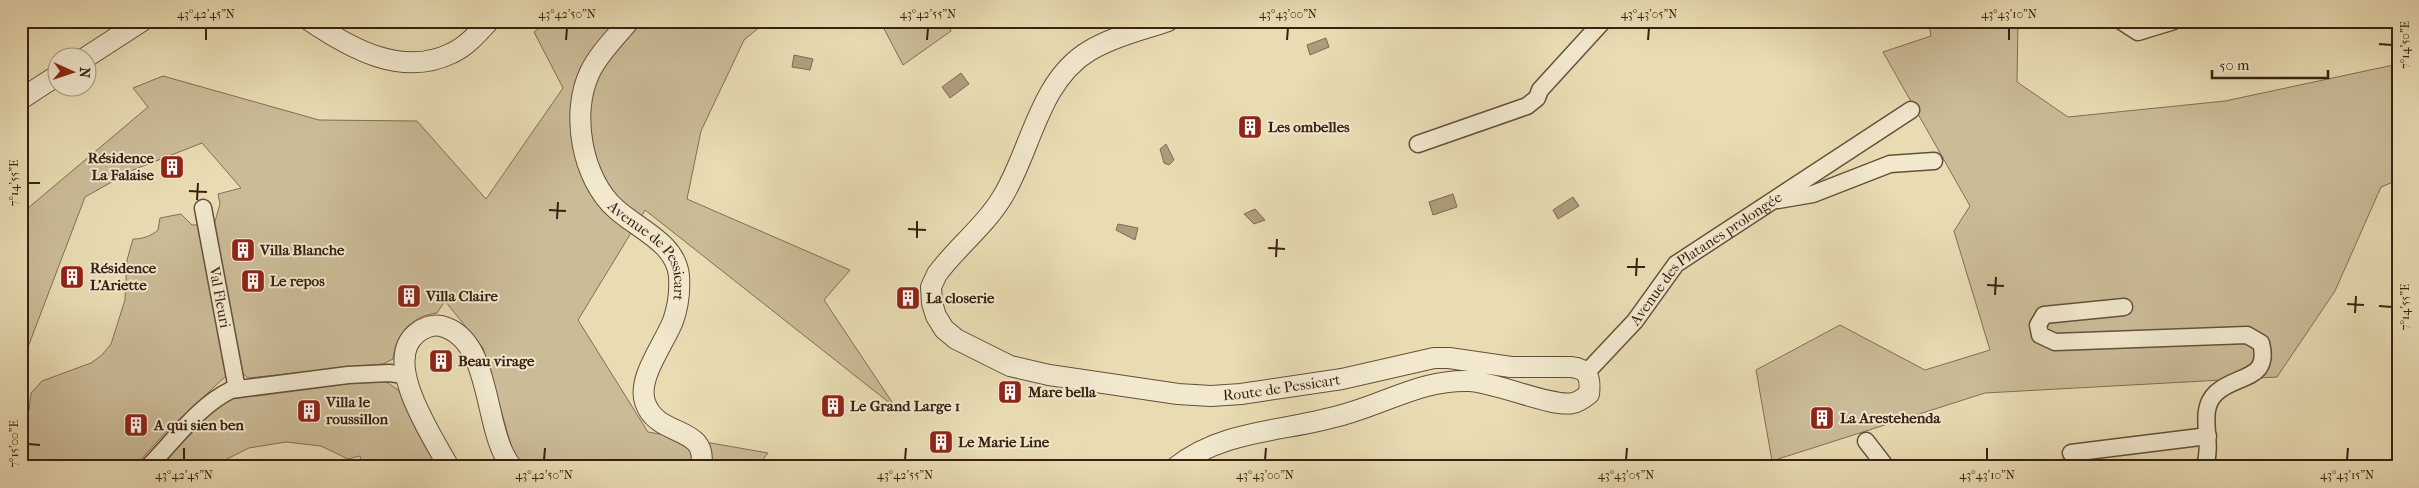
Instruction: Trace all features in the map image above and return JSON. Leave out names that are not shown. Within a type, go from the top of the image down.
[{"type":"street","points":[[98,50],[142,21]]},
{"type":"street","points":[[310,21],[360,51],[378,58],[412,62],[429,61],[452,54],[469,42],[489,21]]},
{"type":"street","name":"Avenue de Pessicart","points":[[629,21],[590,71],[583,90],[581,135],[595,180],[605,197],[616,209],[659,241],[676,262],[679,274],[677,306],[673,321],[646,377],[643,390],[645,402],[658,421],[700,444],[703,455],[701,467]]},
{"type":"street","name":"Route de Pessicart","points":[[1168,21],[1104,43],[1088,51],[1062,74],[1044,104],[1020,164],[1002,198],[936,274],[931,286],[932,303],[936,316],[944,329],[956,339],[1010,366],[1192,396],[1241,394],[1342,379],[1434,358],[1449,358],[1510,367],[1571,367],[1581,368],[1587,372]]},
{"type":"street","points":[[1418,144],[1527,106],[1537,98],[1540,90],[1603,21]]},
{"type":"street","points":[[2121,21],[2138,32],[2174,21]]},
{"type":"street","points":[[21,99],[48,81]]},
{"type":"street","points":[[1771,201],[1911,110]]},
{"type":"street","name":"Avenue des Platanes prolongée","points":[[1587,372],[1635,321],[1676,264],[1771,201],[1813,194],[1890,164],[1934,161]]},
{"type":"street","name":"Val Fleuri","points":[[203,208],[237,389]]},
{"type":"street","points":[[2124,307],[2044,315],[2038,325],[2040,335],[2055,342],[2247,335],[2261,342],[2265,356],[2259,369],[2216,393],[2206,409],[2208,458],[2204,467]]},
{"type":"street","points":[[448,467],[404,375],[403,362],[406,346],[410,338],[431,326],[441,326],[451,330],[465,342],[475,357],[483,378],[498,445],[512,467]]},
{"type":"street","points":[[1176,467],[1196,452],[1224,440],[1353,412],[1437,382],[1472,381],[1498,386],[1561,404],[1572,404],[1589,394],[1590,378],[1587,372]]},
{"type":"street","points":[[148,467],[207,406],[225,393],[237,389],[348,375],[389,373],[404,375]]},
{"type":"street","points":[[2071,453],[2208,436]]},
{"type":"street","points":[[1866,441],[1886,467]]},
{"type":"shaded area","points":[[548,21],[767,21],[744,40],[701,131],[687,199],[850,270],[824,300],[896,408],[645,210],[578,320],[648,432],[768,453],[757,467],[526,467],[515,459],[483,348],[445,301],[437,313],[420,318],[406,328],[397,342],[393,359],[383,364],[248,378],[240,371],[214,225],[220,204],[218,194],[241,188],[202,143],[133,170],[85,197],[25,355],[21,357],[21,214],[148,107],[133,88],[163,76],[319,120],[417,121],[486,199],[563,88],[534,32]]},
{"type":"shaded area","points":[[880,21],[949,21],[951,31],[903,65]]},
{"type":"shaded area","points":[[1928,21],[2018,21],[2017,82],[2068,117],[2225,101],[2398,64],[2398,180],[2381,187],[2335,291],[2277,377],[1985,393],[1772,461],[1756,370],[1840,325],[1925,370],[1990,350],[1954,231],[1970,206],[1883,52],[1931,36]]},
{"type":"shaded area","points":[[1326,38],[1329,47],[1310,55],[1307,45]]},
{"type":"shaded area","points":[[794,55],[813,59],[810,70],[792,67]]},
{"type":"shaded area","points":[[961,73],[969,84],[950,98],[942,87]]},
{"type":"shaded area","points":[[1166,144],[1174,160],[1169,165],[1164,163],[1160,149]]},
{"type":"shaded area","points":[[1453,194],[1457,207],[1433,215],[1429,202]]},
{"type":"shaded area","points":[[1573,197],[1579,206],[1558,219],[1553,210]]},
{"type":"shaded area","points":[[1255,209],[1265,220],[1254,224],[1244,214]]},
{"type":"shaded area","points":[[181,214],[192,225],[199,225],[227,375],[168,430],[134,467],[21,467],[21,420],[29,410],[31,393],[42,381],[91,363],[102,355],[111,344],[125,300],[127,260],[133,239],[143,238],[158,230],[160,218]]},
{"type":"shaded area","points":[[1118,224],[1138,228],[1135,240],[1116,230]]},
{"type":"shaded area","points":[[362,381],[385,381],[401,392],[439,467],[368,467],[367,463],[362,464],[360,456],[348,459],[321,446],[286,442],[249,448],[211,467],[159,467],[221,402],[240,395]]},
{"type":"place","name":"Les ombelles","points":[[1250,127]]},
{"type":"place","name":"Résidence La Falaise","points":[[172,167]]},
{"type":"place","name":"Villa Blanche","points":[[243,250]]},
{"type":"place","name":"Résidence L'Ariette","points":[[72,277]]},
{"type":"place","name":"Le repos","points":[[253,281]]},
{"type":"place","name":"Villa Claire","points":[[409,296]]},
{"type":"place","name":"La closerie","points":[[908,298]]},
{"type":"place","name":"Beau virage","points":[[441,361]]},
{"type":"place","name":"Mare bella","points":[[1010,392]]},
{"type":"place","name":"Le Grand Large 1","points":[[833,406]]},
{"type":"place","name":"Villa le roussillon","points":[[309,411]]},
{"type":"place","name":"La Arestehenda","points":[[1822,418]]},
{"type":"place","name":"A qui sien ben","points":[[136,425]]},
{"type":"place","name":"Le Marie Line","points":[[941,442]]}]
